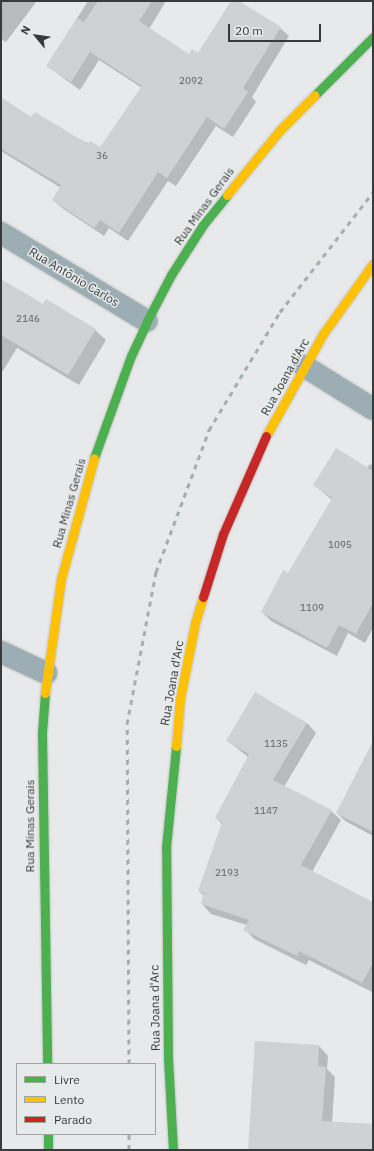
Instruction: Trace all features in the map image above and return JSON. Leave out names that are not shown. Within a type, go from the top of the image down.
[{"type":"main road","name":"Rua Minas Gerais","points":[[47,1063],[42,733],[46,673],[61,579],[93,460],[131,356],[147,321],[171,275],[203,225],[238,179],[280,130],[373,36]]},
{"type":"main road","name":"Rua Joana d'Arc","points":[[173,1150],[167,1050],[166,847],[180,700],[195,623],[223,534],[265,439],[304,366],[342,305],[373,264]]},
{"type":"main road","points":[[48,1135],[48,1150]]},
{"type":"street","name":"Rua Antônio Carlos","points":[[1,233],[147,321]]},
{"type":"street","points":[[304,366],[373,409]]},
{"type":"street","points":[[1,652],[46,673]]},
{"type":"building","points":[[98,1],[152,1],[139,21],[189,54],[192,49],[198,53],[231,1],[239,1],[281,27],[243,88],[248,92],[224,129],[207,117],[167,178],[158,172],[119,233],[100,220],[94,228],[52,200],[61,185],[1,149],[1,97],[31,117],[35,112],[88,144],[90,141],[100,147],[142,86],[90,52],[71,82],[46,66],[77,18],[84,22]]},
{"type":"building","points":[[1,279],[43,304],[46,299],[96,329],[68,375],[1,335]]},
{"type":"building","points":[[336,448],[373,471],[373,603],[356,634],[339,625],[327,648],[261,612],[283,570],[288,573],[332,498],[313,485]]},
{"type":"building","points":[[255,692],[307,723],[273,780],[332,810],[301,865],[373,902],[373,963],[362,983],[299,951],[297,956],[243,930],[249,920],[201,904],[204,893],[198,891],[222,822],[215,818],[249,754],[226,741]]},
{"type":"building","points":[[373,741],[373,832],[336,813]]},
{"type":"building","points":[[255,1041],[319,1045],[318,1066],[326,1067],[322,1121],[373,1124],[373,1150],[248,1150]]},
{"type":"railway","points":[[129,1063],[127,724],[156,572],[209,430],[280,312],[373,192]]},
{"type":"railway","points":[[129,1135],[129,1150]]},
{"type":"traffic: fast","points":[[315,95],[373,37]]},
{"type":"traffic: fast","points":[[94,458],[131,356],[147,321],[171,275],[203,225],[227,195]]},
{"type":"traffic: fast","points":[[45,693],[42,733],[47,1063]]},
{"type":"traffic: fast","points":[[173,1150],[168,1058],[166,847],[176,746]]},
{"type":"traffic: fast","points":[[48,1135],[48,1150]]},
{"type":"traffic: slow","points":[[227,195],[280,130],[315,95]]},
{"type":"traffic: slow","points":[[266,436],[323,334],[373,264]]},
{"type":"traffic: slow","points":[[45,693],[61,579],[94,458]]},
{"type":"traffic: slow","points":[[176,746],[180,699],[195,623],[203,597]]},
{"type":"traffic: jam","points":[[203,597],[223,534],[266,436]]}]
